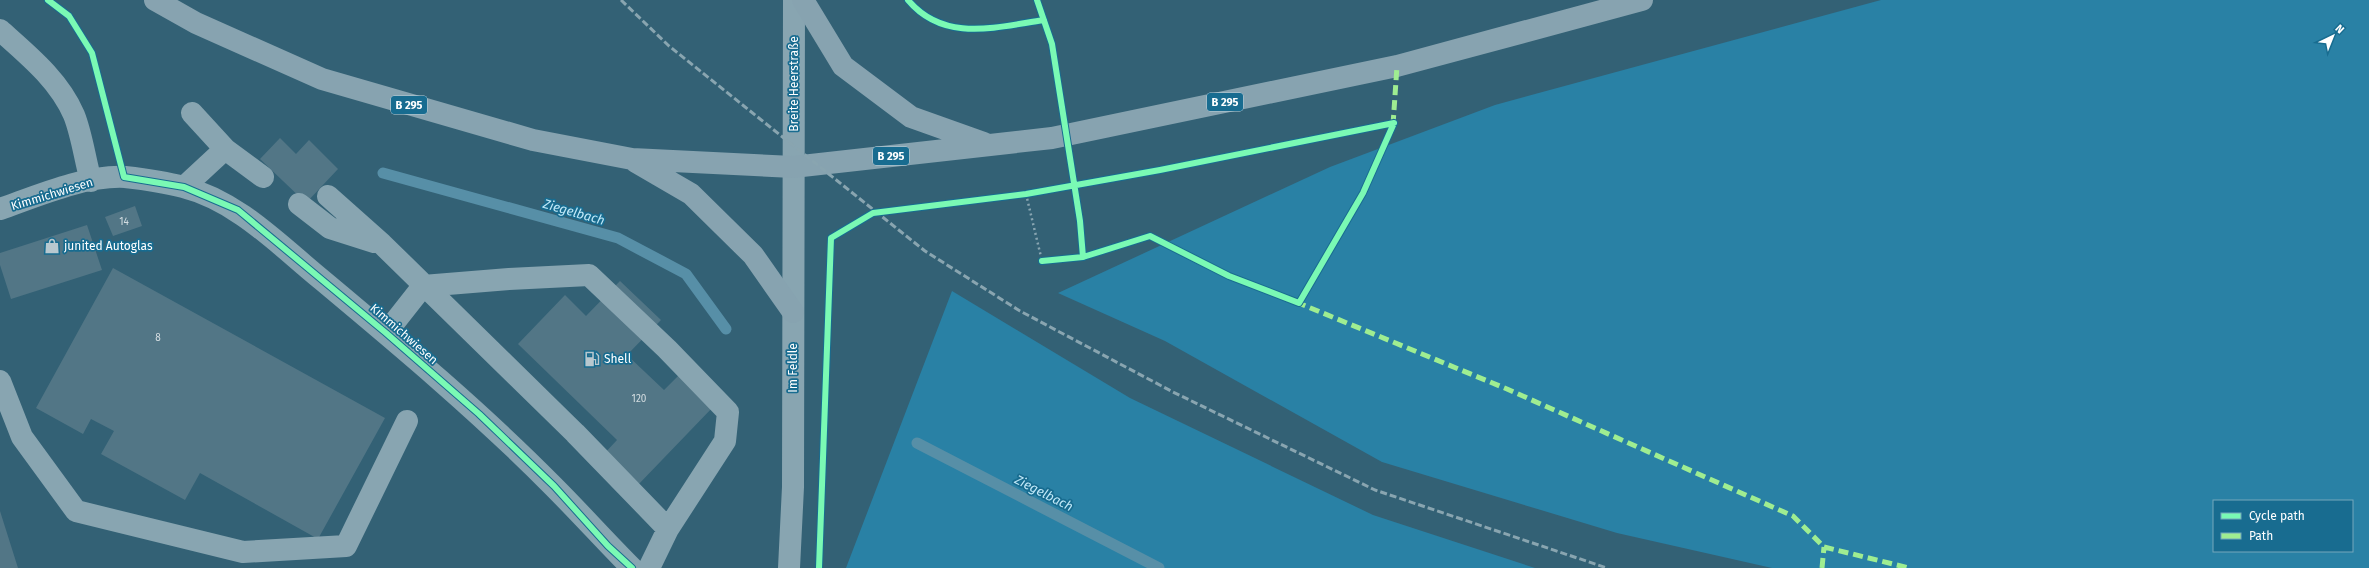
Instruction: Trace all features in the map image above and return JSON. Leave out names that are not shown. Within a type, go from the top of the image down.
[{"type":"main road","name":"B 295","points":[[155,0],[196,23],[322,79],[533,140],[632,159],[793,167],[1052,138],[1397,66],[1642,0]]},
{"type":"main road","points":[[803,0],[843,66],[911,117],[989,145]]},
{"type":"main road","points":[[632,159],[692,194],[753,255],[793,312]]},
{"type":"street","name":"Breite Heerstraße","points":[[793,167],[794,0]]},
{"type":"street","points":[[0,30],[37,63],[59,90],[74,116],[91,181]]},
{"type":"street","points":[[192,113],[225,149],[263,177]]},
{"type":"street","points":[[184,187],[225,149]]},
{"type":"street","name":"Im Feldle","points":[[789,568],[793,487],[793,167]]},
{"type":"street","name":"Kimmichwiesen","points":[[0,209],[49,192],[91,181],[124,177],[184,187],[238,210],[386,333],[500,435],[554,486],[608,546],[632,568]]},
{"type":"street","points":[[328,196],[382,244],[574,433],[668,529]]},
{"type":"street","points":[[299,204],[330,228],[382,244]]},
{"type":"street","points":[[386,333],[423,286],[509,279],[589,275],[667,349],[728,412],[726,441],[668,529],[649,568]]},
{"type":"street","points":[[0,381],[22,437],[76,511],[243,552],[346,546],[407,421]]},
{"type":"path","points":[[1026,194],[1042,261],[1083,257]]},
{"type":"shaded area","points":[[1881,0],[2369,0],[2369,568],[1772,568],[1617,533],[1382,462],[1165,341],[1058,293],[1330,167],[1495,105]]},
{"type":"shaded area","points":[[952,291],[1130,398],[1373,515],[1535,568],[846,568]]},
{"type":"building","points":[[280,138],[296,154],[309,140],[338,169],[306,203],[260,159]]},
{"type":"building","points":[[135,206],[142,226],[113,236],[105,217]]},
{"type":"building","points":[[87,225],[102,270],[11,299],[0,265],[0,253]]},
{"type":"building","points":[[113,268],[385,418],[318,539],[200,473],[185,500],[101,454],[114,431],[91,419],[83,434],[36,408]]},
{"type":"building","points":[[620,281],[661,320],[627,355],[664,390],[679,375],[713,407],[636,487],[603,455],[617,440],[518,344],[565,295],[586,316]]},
{"type":"building","points":[[0,511],[18,568],[0,568]]},
{"type":"waterway","name":"Ziegelbach","points":[[383,173],[618,238],[686,274],[726,329]]},
{"type":"waterway","name":"Ziegelbach","points":[[917,443],[1159,568]]},
{"type":"railway","points":[[621,0],[669,46],[925,251],[1020,311],[1173,392],[1375,490],[1607,568]]},
{"type":"marked path","points":[[1393,125],[1397,66]]},
{"type":"marked path","points":[[1296,302],[1507,389],[1793,516],[1824,547],[1909,568]]},
{"type":"marked path","points":[[1822,568],[1824,547]]},
{"type":"cycle path","points":[[48,0],[69,16],[92,53],[124,177],[184,187],[238,210],[386,333],[479,414],[554,486],[608,546],[632,568]]},
{"type":"cycle path","points":[[908,0],[922,13],[938,22],[954,27],[972,29],[989,28],[1044,20]]},
{"type":"cycle path","points":[[1037,0],[1052,44],[1080,221],[1083,257]]},
{"type":"cycle path","points":[[1042,261],[1083,257],[1150,236],[1229,276],[1299,303],[1363,193],[1394,123]]},
{"type":"cycle path","points":[[819,568],[831,238],[873,213],[1026,194],[1160,170],[1394,123]]},
{"type":"place","name":"junited Autoglas","points":[[52,246]]},
{"type":"place","name":"Shell","points":[[592,359]]}]
